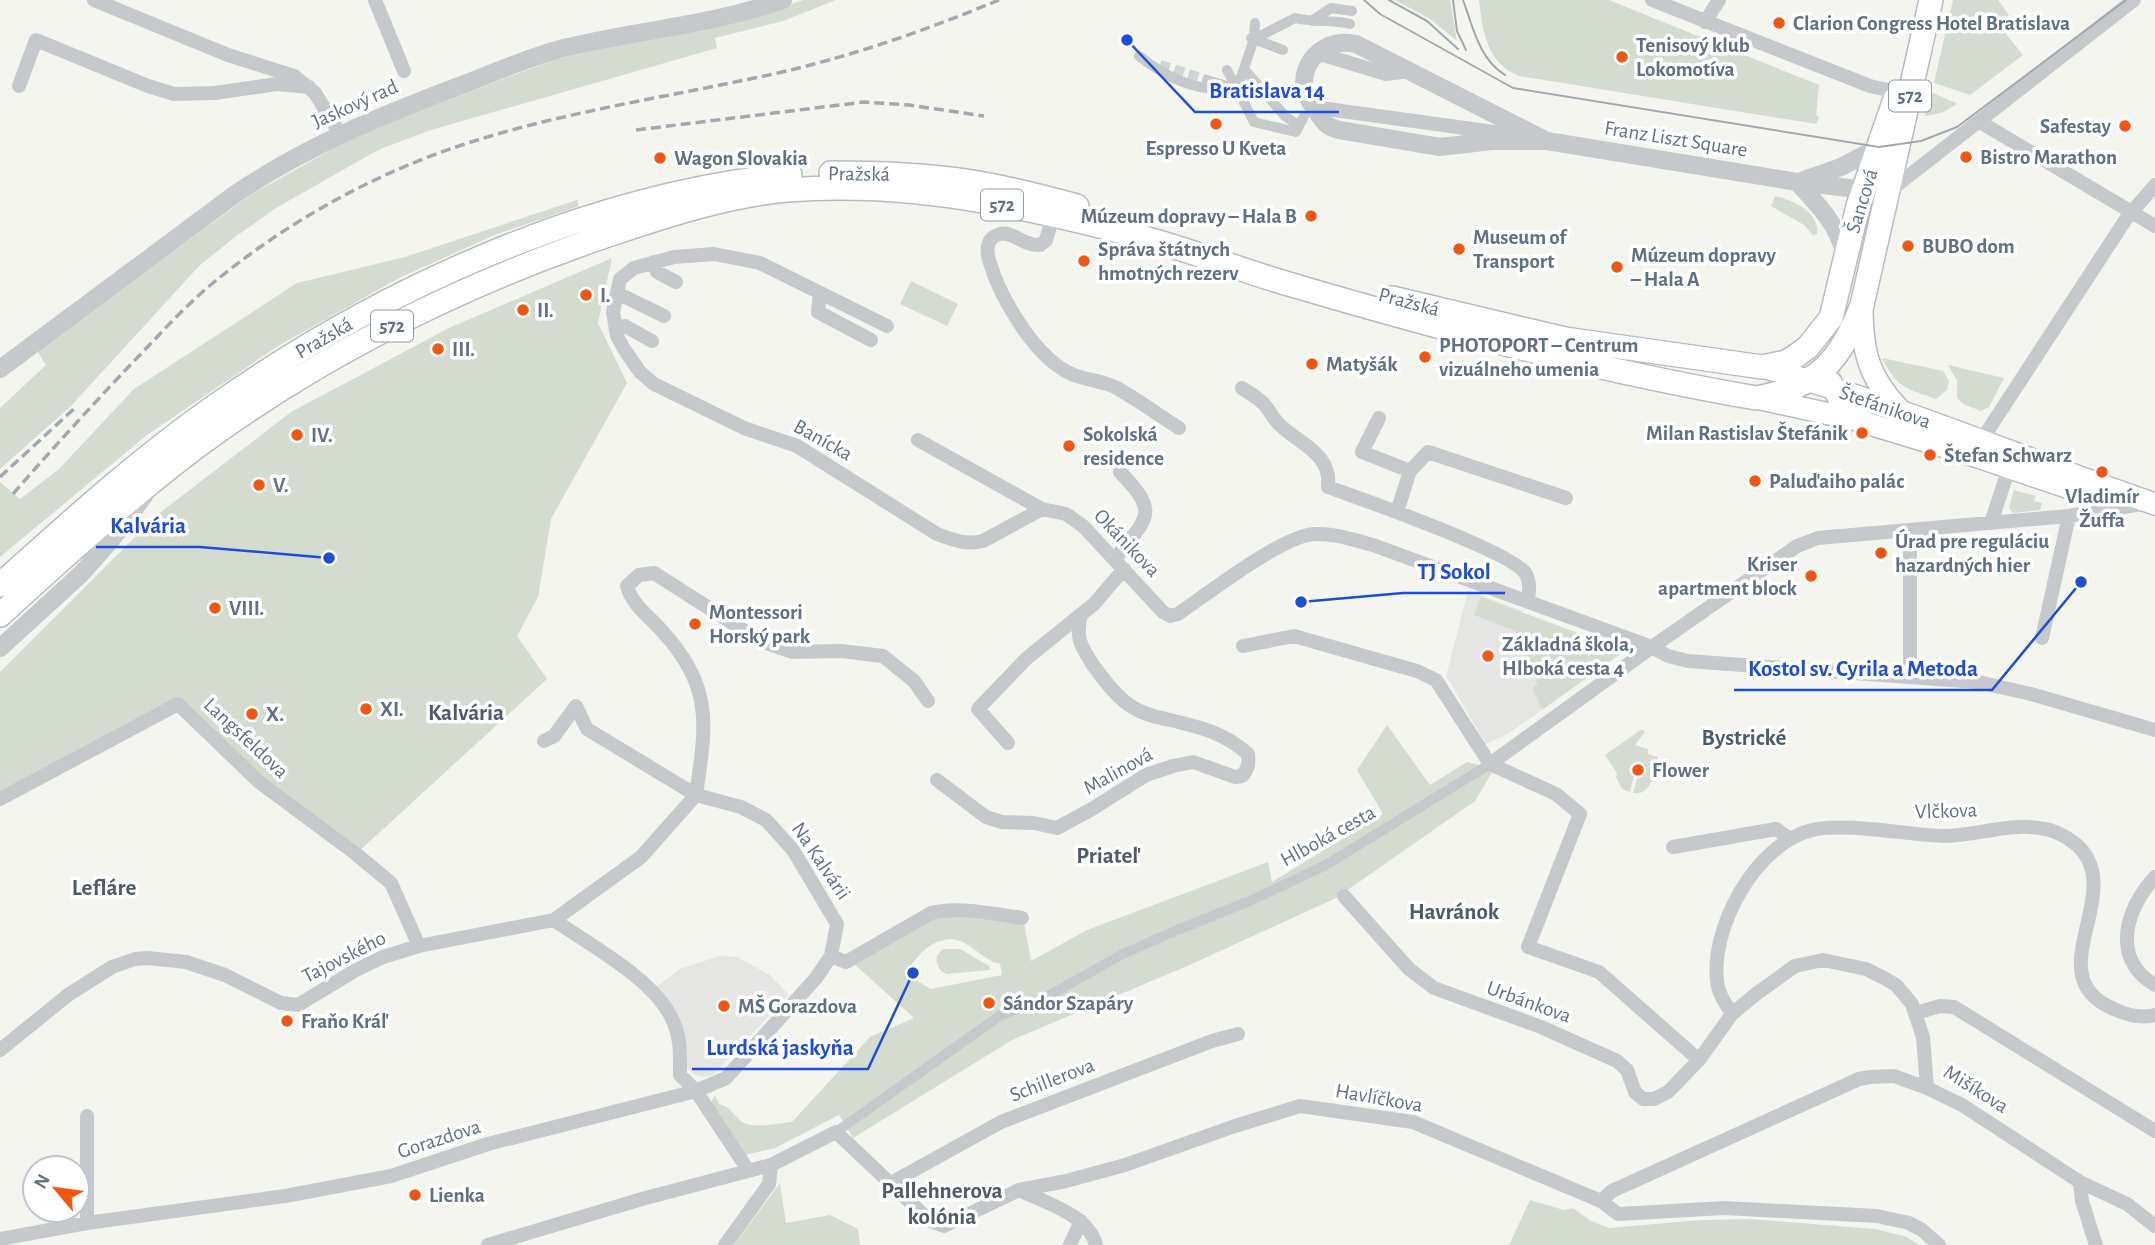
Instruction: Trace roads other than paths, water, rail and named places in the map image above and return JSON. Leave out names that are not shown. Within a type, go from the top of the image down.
[{"type":"main road","name":"Šancová","points":[[1823,378],[1851,334],[1862,305],[1888,192],[1918,0]]},
{"type":"main road","name":"Šancová","points":[[1762,367],[1796,356],[1808,347],[1831,318],[1863,190],[1905,87],[1931,0]]},
{"type":"main road","name":"Pražská","points":[[0,585],[9,573],[181,431],[252,381],[344,326],[438,278],[541,235],[638,204],[710,186],[760,178],[812,173],[869,173],[907,174],[980,183],[1089,209],[1286,269],[1449,313],[1564,339],[1823,378]]},
{"type":"main road","name":"Pražská","points":[[0,615],[90,533],[159,477],[262,401],[395,324],[449,297],[532,262],[649,221],[771,192],[838,188],[963,198],[1053,216],[1156,241],[1286,284],[1446,329],[1597,366],[1866,423]]},
{"type":"main road","name":"Šancová","points":[[1862,305],[1862,333],[1870,367],[1885,395],[1900,411]]},
{"type":"main road","points":[[1823,378],[1831,318]]},
{"type":"main road","name":"Štefánikova","points":[[1823,378],[1900,411],[1981,441],[2008,459],[2125,508],[2154,508]]},
{"type":"main road","name":"Štefánikova","points":[[1823,378],[1842,406],[1866,423],[2008,459],[2154,508]]},
{"type":"main road","name":"Pražská","points":[[1756,398],[1783,393],[1823,378]]},
{"type":"street","points":[[94,0],[228,55],[294,76],[309,87],[326,108],[340,134]]},
{"type":"street","points":[[375,0],[404,71]]},
{"type":"street","name":"Jaskový rad","points":[[0,369],[234,195],[340,134],[397,109],[535,57],[570,47],[718,20],[740,6],[783,0]]},
{"type":"street","points":[[1652,0],[1870,86],[1905,87]]},
{"type":"street","points":[[1706,22],[1718,0]]},
{"type":"street","points":[[1888,192],[2134,0]]},
{"type":"street","points":[[1310,22],[1331,8],[1352,11]]},
{"type":"street","points":[[1251,38],[1296,18],[1310,22],[1328,19],[1350,24]]},
{"type":"street","points":[[1237,89],[1255,23]]},
{"type":"street","points":[[1251,38],[1283,50]]},
{"type":"street","points":[[19,86],[36,40],[174,94],[215,93],[277,84],[309,87]]},
{"type":"street","name":"Franz Liszt Square","points":[[1547,141],[1350,42],[1337,42],[1317,53],[1308,66],[1304,86],[1305,116],[1333,128],[1440,147],[1492,141],[1547,141],[1797,182],[1888,192]]},
{"type":"street","points":[[1160,65],[1143,56],[1163,73],[1203,89],[1237,89]]},
{"type":"street","points":[[1227,71],[1254,122],[1296,132],[1305,116],[1285,116],[1244,69]]},
{"type":"street","points":[[1207,80],[1237,89]]},
{"type":"street","points":[[1980,122],[2155,226]]},
{"type":"street","name":"Franz Liszt Square","points":[[1797,182],[1841,167],[1879,147]]},
{"type":"street","points":[[1797,182],[1833,222],[1845,256]]},
{"type":"street","points":[[1981,441],[2131,211],[2155,185]]},
{"type":"street","points":[[1053,216],[1046,240],[1040,245],[1026,245],[1006,234],[994,237],[988,245],[989,259],[996,279],[1018,323],[1054,363],[1073,374],[1114,387],[1179,428]]},
{"type":"street","points":[[664,316],[617,293],[620,279],[634,268],[696,255],[760,263],[887,326]]},
{"type":"street","points":[[654,262],[657,272],[676,282]]},
{"type":"street","name":"Banícka","points":[[617,293],[613,312],[617,336],[632,361],[654,384],[744,428],[797,446],[937,534],[961,542],[983,541],[1042,509]]},
{"type":"street","points":[[820,293],[818,312],[871,340]]},
{"type":"street","points":[[616,328],[625,326],[652,341]]},
{"type":"street","points":[[1241,388],[1259,400],[1281,426],[1301,439],[1323,461],[1329,478],[1328,487],[1488,549],[1517,565],[1527,575],[1530,593],[1527,601],[1652,647],[1668,656],[1688,661],[1978,682],[2031,694],[2155,730]]},
{"type":"street","points":[[1379,418],[1362,452],[1410,471]]},
{"type":"street","name":"Okánikova","points":[[918,440],[1042,509],[1058,511],[1078,521],[1163,612],[1170,616],[1178,614],[1224,582],[1300,536],[1325,534],[1373,545],[1527,601]]},
{"type":"street","points":[[1397,512],[1410,471],[1428,452],[1566,498]]},
{"type":"street","points":[[1991,523],[2008,459]]},
{"type":"street","points":[[1008,743],[978,709],[1027,658],[1094,604],[1119,564],[1142,524],[1147,508],[1141,493],[1120,472]]},
{"type":"street","points":[[0,648],[81,574],[159,477]]},
{"type":"street","name":"Hlboká cesta","points":[[836,1132],[1001,1015],[1043,999],[1121,956],[1170,933],[1252,900],[1325,865],[1490,764],[1797,546],[1818,538],[2069,516],[2125,508]]},
{"type":"street","points":[[2042,638],[2069,516]]},
{"type":"street","points":[[1910,530],[1910,676]]},
{"type":"street","points":[[696,796],[705,734],[702,701],[697,683],[682,653],[630,599],[627,586],[639,575],[654,573],[748,634],[792,652],[841,651],[883,656],[914,681],[928,701]]},
{"type":"street","name":"Malinová","points":[[937,780],[986,817],[1002,822],[1034,823],[1057,828],[1146,775],[1173,766],[1193,762],[1235,777],[1242,776],[1249,764],[1248,754],[1233,741],[1200,727],[1147,715],[1131,707],[1092,663],[1078,638],[1080,615]]},
{"type":"street","points":[[1243,646],[1294,636],[1417,671],[1436,680],[1490,764],[1556,794],[1580,814],[1528,947],[1599,971],[1699,1060]]},
{"type":"street","name":"Langsfeldova","points":[[0,799],[178,704],[259,782],[391,883],[419,946]]},
{"type":"street","name":"Na Kalvárii","points":[[544,741],[554,736],[576,706],[587,730],[696,796],[755,813],[766,820],[788,843],[837,924],[831,956]]},
{"type":"street","name":"Tajovského","points":[[0,1050],[68,995],[123,962],[148,958],[186,962],[225,975],[281,1003],[298,1005],[383,957],[419,946],[554,920],[640,857],[696,796]]},
{"type":"street","name":"Vlčkova","points":[[1732,1014],[1719,994],[1717,982],[1718,951],[1723,932],[1747,882],[1771,853],[1790,839],[1813,830],[1844,828],[1947,836],[2028,827],[2047,829],[2063,835],[2083,852],[2095,877],[2095,890],[2083,940],[2084,981],[2092,994],[2108,1007],[2138,1016],[2155,1015]]},
{"type":"street","points":[[1673,847],[1776,829],[1790,839]]},
{"type":"street","points":[[2155,877],[2136,905],[2126,947],[2130,961],[2137,971],[2155,985]]},
{"type":"street","name":"Urbánkova","points":[[1344,896],[1409,969],[1434,988],[1541,1027],[1617,1060],[1627,1070],[1635,1092],[1643,1099],[1660,1098],[1699,1060]]},
{"type":"street","points":[[831,956],[846,962],[942,911],[979,912],[1022,918]]},
{"type":"street","points":[[554,920],[649,986],[657,995],[673,1019],[678,1034],[680,1074],[696,1091],[748,1170]]},
{"type":"street","name":"Gorazdova","points":[[91,1222],[285,1196],[391,1176],[488,1144],[696,1091],[726,1078],[816,978],[831,956]]},
{"type":"street","name":"Mišíkova","points":[[1699,1060],[1732,1014],[1795,966],[1823,960],[1866,970],[1900,989],[1912,1004],[1923,1037],[1927,1088],[1962,1105],[2080,1182],[2127,1204],[2155,1226]]},
{"type":"street","points":[[1916,1013],[1940,1006],[1954,1007],[2155,1131]]},
{"type":"street","name":"Schillerova","points":[[889,1184],[1001,1122],[1212,1041],[1238,1034]]},
{"type":"street","points":[[1601,1201],[1612,1191],[1860,1079],[1894,1076],[1927,1088]]},
{"type":"street","name":"Havlíčkova","points":[[836,1132],[930,1222],[944,1226],[1019,1190],[1125,1165],[1234,1126],[1300,1106],[1413,1122],[1601,1201],[1618,1214],[1724,1208],[1877,1216],[1909,1223],[1939,1245]]},
{"type":"street","points":[[87,1116],[87,1154]]},
{"type":"street","points":[[488,1245],[771,1165],[836,1132]]},
{"type":"street","points":[[725,1245],[769,1184],[771,1165]]},
{"type":"street","points":[[2080,1182],[2082,1201],[2096,1245]]},
{"type":"street","points":[[1019,1190],[1081,1221],[1093,1235],[1096,1245]]},
{"type":"street","points":[[1070,1245],[1081,1221]]},
{"type":"street","name":"Gorazdova","points":[[0,1239],[82,1224]]},
{"type":"tunnel","points":[[1160,65],[1207,80]]},
{"type":"tram line","points":[[1364,0],[1380,14],[1513,88],[1879,147],[1921,141],[1957,127],[2126,0]]},
{"type":"tram line","points":[[1389,0],[1427,21],[1458,49]]},
{"type":"tram line","points":[[1453,0],[1457,31],[1466,50]]},
{"type":"tram line","points":[[1463,0],[1483,51],[1505,75]]},
{"type":"railway","points":[[13,494],[120,376],[203,292],[287,229],[367,184],[423,159],[511,130],[837,58],[999,0]]},
{"type":"railway","points":[[636,130],[864,102],[909,105],[984,116]]},
{"type":"railway","points":[[0,477],[77,406]]},
{"type":"place","name":"Clarion Congress Hotel Bratislava","points":[[1779,23]]},
{"type":"place","name":"Bratislava 14","points":[[1127,40]]},
{"type":"place","name":"Tenisový klub Lokomotíva","points":[[1622,57]]},
{"type":"place","name":"Espresso U Kveta","points":[[1216,124]]},
{"type":"place","name":"Safestay","points":[[2125,126]]},
{"type":"place","name":"Bistro Marathon","points":[[1966,157]]},
{"type":"place","name":"Wagon Slovakia","points":[[660,158]]},
{"type":"place","name":"Múzeum dopravy – Hala B","points":[[1311,216]]},
{"type":"place","name":"BUBO dom","points":[[1908,246]]},
{"type":"place","name":"Museum of Transport","points":[[1459,249]]},
{"type":"place","name":"Správa štátnych hmotných rezerv","points":[[1084,261]]},
{"type":"place","name":"Múzeum dopravy – Hala A","points":[[1617,267]]},
{"type":"place","name":"I.","points":[[586,295]]},
{"type":"place","name":"II.","points":[[523,310]]},
{"type":"place","name":"III.","points":[[438,349]]},
{"type":"place","name":"PHOTOPORT – Centrum vizuálneho umenia","points":[[1425,357]]},
{"type":"place","name":"Matyšák","points":[[1312,364]]},
{"type":"place","name":"Milan Rastislav Štefánik","points":[[1862,433]]},
{"type":"place","name":"IV.","points":[[297,435]]},
{"type":"place","name":"Sokolská residence","points":[[1069,446]]},
{"type":"place","name":"Štefan Schwarz","points":[[1930,455]]},
{"type":"place","name":"Vladimír Žuffa","points":[[2102,472]]},
{"type":"place","name":"Paluďaiho palác","points":[[1755,481]]},
{"type":"place","name":"V.","points":[[259,485]]},
{"type":"place","name":"Úrad pre reguláciu hazardných hier","points":[[1881,553]]},
{"type":"place","name":"Kalvária","points":[[329,558]]},
{"type":"place","name":"Kriser apartment block","points":[[1811,576]]},
{"type":"place","name":"Kostol sv. Cyrila a Metoda","points":[[2081,582]]},
{"type":"place","name":"TJ Sokol","points":[[1301,602]]},
{"type":"place","name":"VIII.","points":[[215,608]]},
{"type":"place","name":"Montessori Horský park","points":[[695,624]]},
{"type":"place","name":"Základná škola, Hlboká cesta 4","points":[[1488,656]]},
{"type":"place","name":"XI.","points":[[366,709]]},
{"type":"place","name":"X.","points":[[252,714]]},
{"type":"place","name":"Flower","points":[[1638,770]]},
{"type":"place","name":"Lurdská jaskyňa","points":[[913,973]]},
{"type":"place","name":"Sándor Szapáry","points":[[989,1003]]},
{"type":"place","name":"MŠ Gorazdova","points":[[724,1006]]},
{"type":"place","name":"Fraňo Kráľ","points":[[287,1021]]},
{"type":"place","name":"Lienka","points":[[415,1195]]},
{"type":"district","name":"Kalvária","points":[[466,713]]},
{"type":"district","name":"Bystrické","points":[[1744,738]]},
{"type":"district","name":"Priateľ","points":[[1108,856]]},
{"type":"district","name":"Lefláre","points":[[104,888]]},
{"type":"district","name":"Havránok","points":[[1454,912]]},
{"type":"district","name":"Pallehnerova kolónia","points":[[942,1204]]}]
